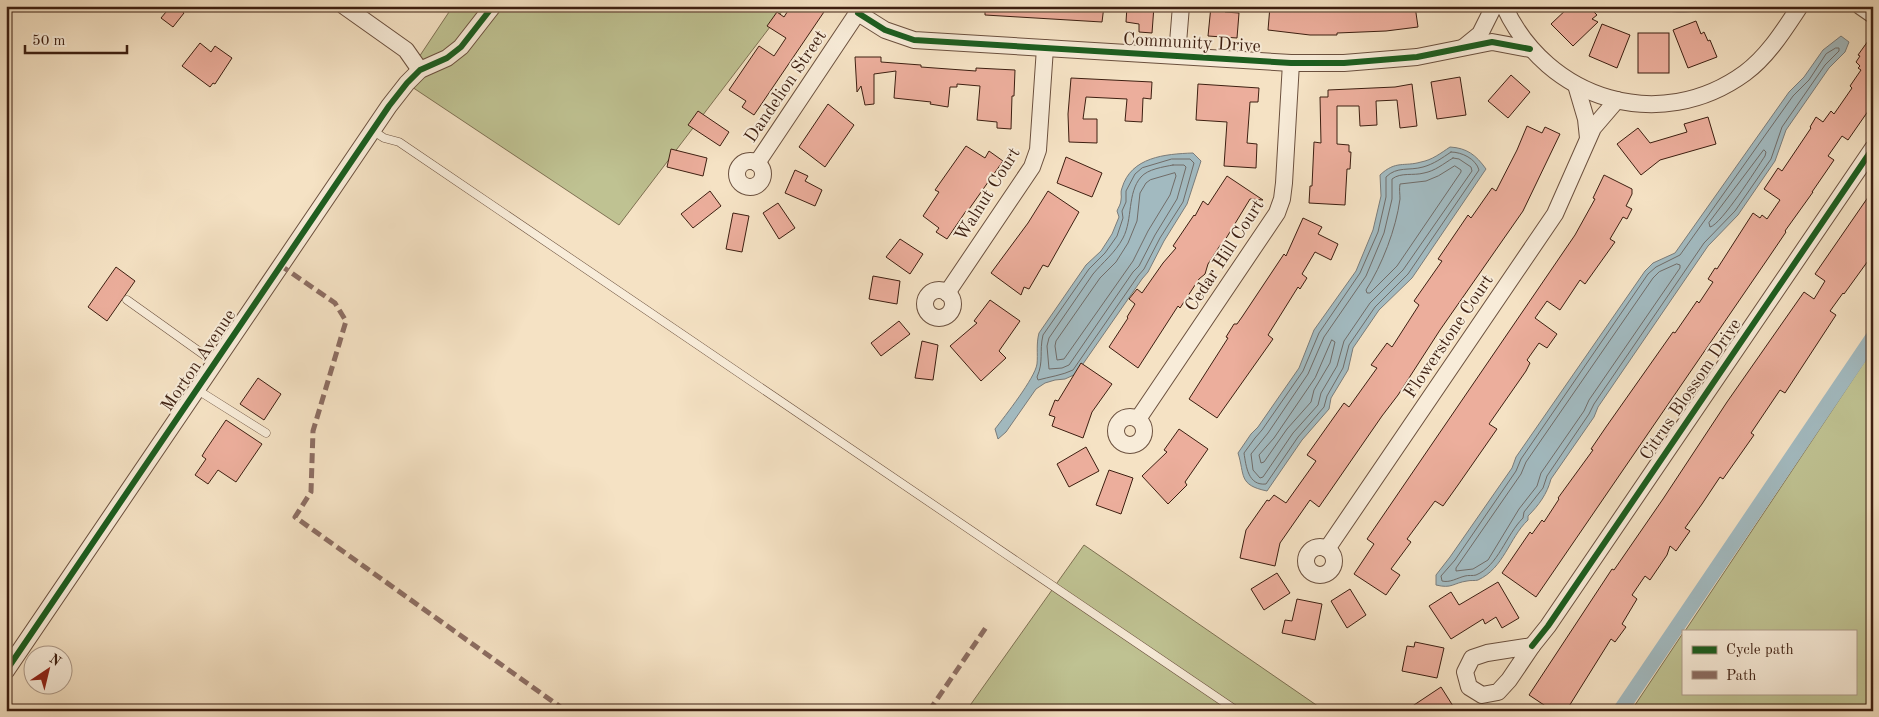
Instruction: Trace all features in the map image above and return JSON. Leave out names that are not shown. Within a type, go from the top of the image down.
[{"type":"street","points":[[344,6],[406,50],[420,70],[447,58],[461,47],[493,6]]},
{"type":"street","points":[[1177,55],[1181,6]]},
{"type":"street","points":[[1464,47],[1480,34],[1494,6]]},
{"type":"street","points":[[1504,6],[1519,34],[1530,49],[1553,70],[1576,85],[1595,94],[1636,103],[1671,102],[1703,96],[1746,72],[1759,61],[1780,36],[1800,6]]},
{"type":"street","points":[[1860,6],[1873,15]]},
{"type":"street","name":"Community Drive","points":[[860,10],[885,30],[914,40],[1291,63],[1344,63],[1418,57],[1492,42],[1530,49]]},
{"type":"street","name":"Dandelion Street","points":[[757,162],[860,10]]},
{"type":"street","name":"Walnut Court","points":[[947,293],[1032,167],[1038,150],[1045,48]]},
{"type":"street","name":"Cedar Hill Court","points":[[1138,419],[1277,213],[1282,199],[1284,183],[1291,63]]},
{"type":"street","name":"Morton Avenue","points":[[6,670],[372,130],[398,94],[420,70]]},
{"type":"street","points":[[1576,85],[1586,119],[1588,138]]},
{"type":"street","name":"Flowerstone Court","points":[[1327,549],[1555,214],[1593,128],[1617,100]]},
{"type":"street","name":"Citrus Blossom Drive","points":[[1532,646],[1548,626],[1873,148]]},
{"type":"lane","points":[[372,130],[384,138],[399,142],[1237,711]]},
{"type":"lane","points":[[127,300],[214,362]]},
{"type":"lane","points":[[196,389],[266,433]]},
{"type":"green space","points":[[453,6],[786,6],[619,225],[403,81]]},
{"type":"green space","points":[[1873,349],[1873,711],[1631,711],[1682,634],[1682,694],[1856,694],[1856,630],[1686,630]]},
{"type":"green space","points":[[1084,545],[1325,711],[966,711]]},
{"type":"water","points":[[1649,6],[1714,6],[1690,12],[1673,12]]},
{"type":"water","points":[[1841,36],[1849,42],[1845,52],[1829,68],[1786,130],[1775,161],[1738,215],[1708,246],[1598,407],[1594,417],[1551,479],[1542,499],[1528,516],[1528,520],[1521,527],[1500,560],[1487,575],[1478,580],[1449,586],[1436,585],[1436,575],[1512,468],[1516,457],[1645,271],[1653,263],[1675,253],[1789,92],[1804,77],[1823,50]]},
{"type":"water","points":[[1450,147],[1471,153],[1486,169],[1412,278],[1379,310],[1353,348],[1348,370],[1331,398],[1329,409],[1302,440],[1267,491],[1251,486],[1244,478],[1238,453],[1299,368],[1314,330],[1356,271],[1373,230],[1381,196],[1380,175],[1391,167],[1429,160]]},
{"type":"water","points":[[1193,153],[1201,161],[1187,204],[1164,241],[1148,272],[1076,374],[1065,379],[1045,383],[1036,389],[1006,432],[998,439],[995,429],[1019,397],[1035,370],[1039,333],[1086,265],[1101,251],[1112,234],[1119,217],[1117,211],[1121,201],[1121,190],[1126,178],[1133,170],[1150,159]]},
{"type":"building","points":[[171,6],[176,6],[184,13],[173,27],[161,18]]},
{"type":"building","points":[[791,6],[828,6],[754,115],[742,107],[746,101],[729,90],[759,46],[774,56],[786,38],[767,26],[777,12],[784,17]]},
{"type":"building","points":[[985,6],[1104,6],[1102,22],[985,15]]},
{"type":"building","points":[[1127,6],[1154,6],[1152,33],[1139,32],[1139,24],[1126,22]]},
{"type":"building","points":[[1211,6],[1225,6],[1225,12],[1239,13],[1237,38],[1208,36]]},
{"type":"building","points":[[1270,6],[1415,6],[1418,27],[1386,31],[1337,33],[1337,35],[1310,35],[1268,30]]},
{"type":"building","points":[[1570,6],[1588,6],[1597,15],[1592,19],[1598,22],[1573,46],[1551,24]]},
{"type":"building","points":[[1696,21],[1701,34],[1704,32],[1708,41],[1710,40],[1717,57],[1688,68],[1673,30]]},
{"type":"building","points":[[1602,24],[1630,35],[1617,68],[1589,56]]},
{"type":"building","points":[[1638,33],[1669,33],[1669,73],[1638,73]]},
{"type":"building","points":[[1873,34],[1873,104],[1848,140],[1842,136],[1828,156],[1834,160],[1813,192],[1536,597],[1502,573],[1530,532],[1532,534],[1542,520],[1544,522],[1558,498],[1593,450],[1591,449],[1673,332],[1675,333],[1697,301],[1699,303],[1713,282],[1708,279],[1715,268],[1717,269],[1753,213],[1760,218],[1762,215],[1767,219],[1780,200],[1764,189],[1778,168],[1782,171],[1811,128],[1816,117],[1823,122],[1831,111],[1834,114],[1852,88],[1850,86],[1861,70],[1856,62],[1860,56],[1858,55]]},
{"type":"building","points":[[200,43],[211,52],[215,46],[232,58],[215,84],[213,83],[210,87],[182,66]]},
{"type":"building","points":[[855,57],[881,57],[881,62],[921,65],[921,67],[976,71],[976,68],[1015,70],[1011,129],[997,128],[997,122],[977,120],[980,86],[957,84],[957,87],[950,87],[948,107],[930,104],[931,102],[894,98],[896,71],[874,74],[874,104],[865,105],[861,86],[857,92]]},
{"type":"building","points":[[1511,75],[1530,92],[1508,118],[1488,101]]},
{"type":"building","points":[[1460,77],[1466,115],[1437,119],[1431,82]]},
{"type":"building","points":[[1071,78],[1152,82],[1151,99],[1143,98],[1142,122],[1125,121],[1127,99],[1086,97],[1083,119],[1097,119],[1097,143],[1069,142],[1068,114]]},
{"type":"building","points":[[1198,84],[1259,88],[1258,102],[1250,102],[1247,143],[1257,144],[1256,168],[1224,166],[1227,122],[1196,120]]},
{"type":"building","points":[[1412,84],[1417,126],[1400,128],[1397,100],[1376,101],[1377,125],[1360,126],[1359,106],[1337,106],[1337,144],[1349,145],[1349,152],[1351,152],[1350,169],[1347,169],[1345,205],[1309,203],[1310,186],[1312,186],[1314,142],[1321,143],[1320,97],[1328,97],[1328,90],[1395,87]]},
{"type":"building","points":[[828,104],[854,125],[825,167],[799,147]]},
{"type":"building","points":[[698,111],[729,132],[720,146],[688,125]]},
{"type":"building","points":[[1708,117],[1716,144],[1660,160],[1641,175],[1617,144],[1638,128],[1650,143],[1687,132],[1684,124]]},
{"type":"building","points":[[1527,126],[1542,133],[1545,127],[1560,134],[1523,211],[1319,507],[1310,500],[1280,543],[1275,566],[1240,558],[1246,530],[1267,500],[1269,501],[1274,495],[1286,503],[1316,461],[1307,455],[1344,403],[1349,407],[1377,368],[1371,365],[1387,343],[1392,347],[1419,305],[1414,301],[1442,261],[1438,259],[1468,215],[1471,218],[1492,188],[1496,191]]},
{"type":"building","points":[[966,146],[985,158],[989,151],[1003,161],[947,239],[936,232],[939,228],[923,216],[939,192],[935,190]]},
{"type":"building","points":[[671,149],[707,158],[703,176],[667,167]]},
{"type":"building","points":[[1066,157],[1102,173],[1092,197],[1057,183]]},
{"type":"building","points":[[795,170],[808,176],[805,181],[822,190],[815,206],[785,193]]},
{"type":"building","points":[[1604,175],[1632,189],[1632,194],[1626,206],[1632,209],[1627,219],[1623,217],[1610,239],[1615,242],[1585,284],[1580,280],[1560,310],[1547,301],[1535,318],[1557,334],[1547,348],[1539,343],[1527,360],[1530,363],[1526,371],[1489,424],[1497,429],[1443,506],[1435,501],[1407,539],[1411,542],[1391,569],[1400,575],[1386,595],[1354,574],[1374,544],[1367,539],[1575,235],[1595,199],[1593,198]]},
{"type":"building","points":[[1227,176],[1263,200],[1250,199],[1208,264],[1205,274],[1199,279],[1180,308],[1178,306],[1138,368],[1109,347],[1135,304],[1129,299],[1137,289],[1142,293],[1176,248],[1173,246],[1195,216],[1203,201],[1208,205]]},
{"type":"building","points":[[1873,190],[1873,254],[1830,311],[1836,315],[1785,393],[1780,390],[1751,433],[1754,435],[1723,479],[1720,477],[1685,528],[1690,531],[1676,551],[1670,546],[1667,555],[1650,580],[1645,576],[1632,595],[1637,599],[1622,624],[1626,627],[1615,642],[1611,639],[1566,711],[1553,711],[1529,695],[1612,569],[1614,570],[1727,402],[1804,292],[1814,299],[1825,281],[1815,274]]},
{"type":"building","points":[[710,191],[721,206],[693,228],[681,214]]},
{"type":"building","points":[[1048,191],[1079,212],[1048,267],[1043,265],[1029,289],[1024,287],[1021,295],[991,273],[1028,223]]},
{"type":"building","points":[[778,203],[795,228],[779,239],[763,213]]},
{"type":"building","points":[[733,213],[749,216],[742,252],[726,249]]},
{"type":"building","points":[[1303,218],[1322,227],[1318,234],[1338,244],[1331,260],[1315,252],[1302,274],[1307,278],[1300,289],[1298,287],[1268,335],[1273,339],[1217,418],[1189,399],[1228,338],[1226,337],[1234,324],[1237,324],[1242,317],[1284,254],[1286,256]]},
{"type":"building","points":[[900,239],[923,254],[910,274],[886,257]]},
{"type":"building","points":[[116,267],[135,281],[107,321],[88,307]]},
{"type":"building","points":[[873,276],[900,281],[897,304],[869,299]]},
{"type":"building","points":[[990,300],[1020,321],[999,351],[1006,358],[981,381],[950,346],[977,323],[974,321]]},
{"type":"building","points":[[899,321],[910,334],[881,356],[871,343]]},
{"type":"building","points":[[922,341],[938,345],[933,380],[915,378]]},
{"type":"building","points":[[1081,363],[1112,384],[1092,412],[1083,438],[1052,426],[1055,417],[1049,415],[1055,400],[1058,401]]},
{"type":"building","points":[[258,378],[281,394],[264,420],[240,404]]},
{"type":"building","points":[[226,420],[262,444],[236,482],[218,470],[208,484],[195,475],[206,459],[202,456]]},
{"type":"building","points":[[1179,429],[1208,449],[1185,482],[1187,485],[1168,504],[1142,476],[1167,452],[1164,450]]},
{"type":"building","points":[[1086,447],[1099,471],[1069,487],[1057,464]]},
{"type":"building","points":[[1109,470],[1133,478],[1121,514],[1096,505]]},
{"type":"building","points":[[1277,573],[1290,593],[1264,610],[1251,589]]},
{"type":"building","points":[[1498,582],[1519,618],[1502,628],[1496,617],[1485,624],[1483,619],[1451,639],[1429,606],[1451,592],[1459,605]]},
{"type":"building","points":[[1350,589],[1366,615],[1347,628],[1331,601]]},
{"type":"building","points":[[1297,599],[1322,604],[1315,640],[1282,633],[1285,620],[1292,621]]},
{"type":"building","points":[[1415,642],[1444,648],[1437,678],[1402,671],[1407,646],[1414,647]]},
{"type":"building","points":[[1441,687],[1453,706],[1445,711],[1405,711]]},
{"type":"waterway","points":[[1620,711],[1873,337]]},
{"type":"marked path","points":[[280,265],[335,303],[346,321],[313,431],[311,492],[295,517],[566,711]]},
{"type":"marked path","points":[[929,711],[987,626]]},
{"type":"cycle path","points":[[6,671],[389,106],[420,70],[447,58],[461,47],[493,6]]},
{"type":"cycle path","points":[[858,13],[885,30],[914,40],[1291,63],[1344,63],[1417,57],[1492,42],[1530,49]]},
{"type":"cycle path","points":[[1532,646],[1548,626],[1873,148]]}]
